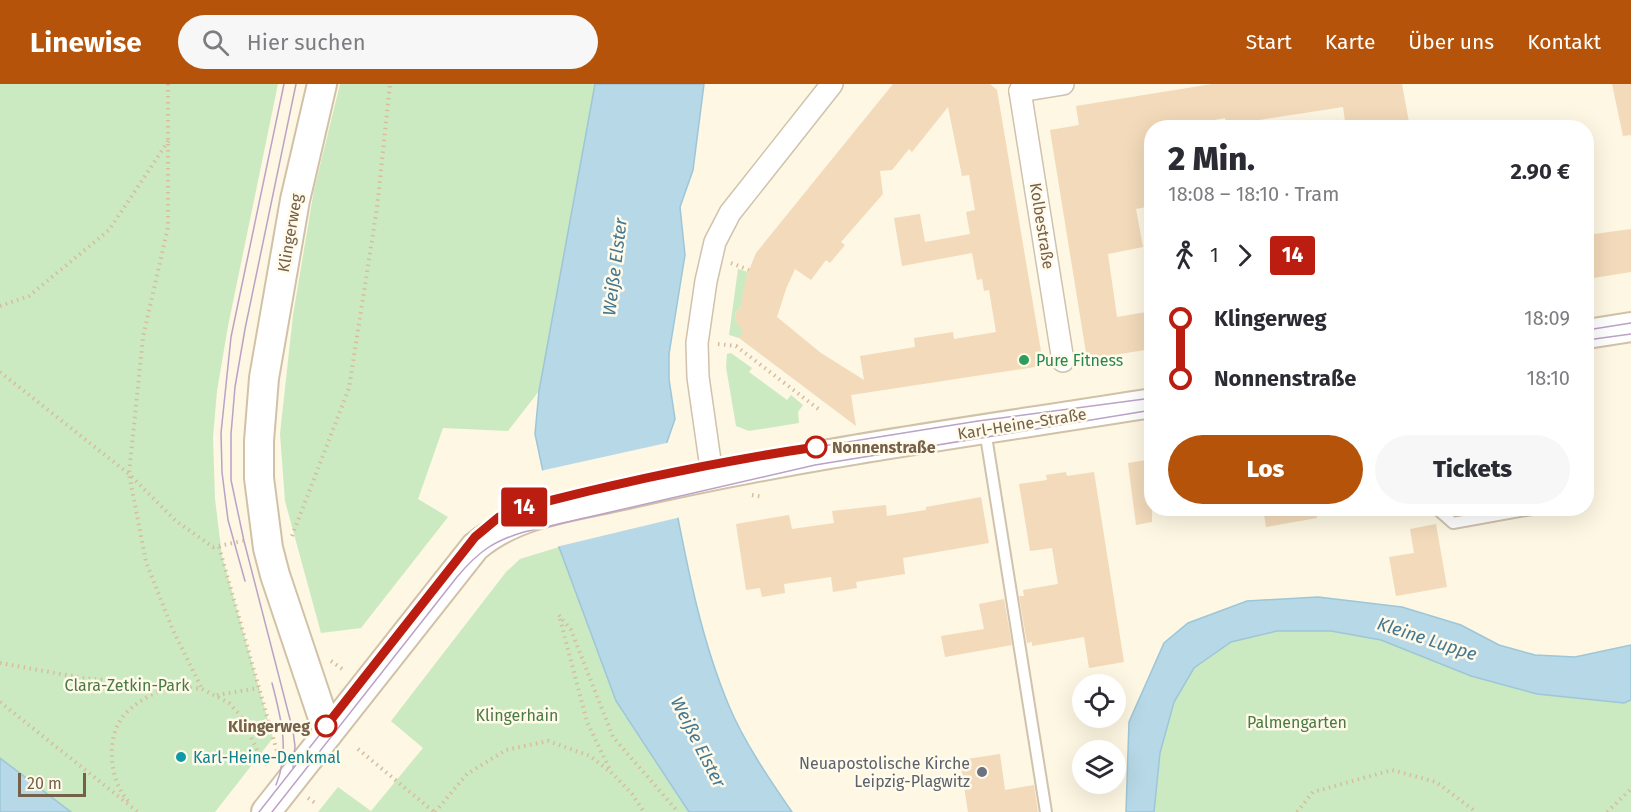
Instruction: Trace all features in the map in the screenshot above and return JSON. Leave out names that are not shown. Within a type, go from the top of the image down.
[{"type":"main road","name":"Klingerweg","points":[[322,84],[295,200],[266,367],[259,441],[259,469],[268,548],[328,733]]},
{"type":"main road","points":[[1594,333],[1631,327]]},
{"type":"main road","name":"Karl-Heine-Straße","points":[[266,812],[475,547],[515,521],[712,475],[1144,404]]},
{"type":"street","points":[[712,475],[698,377],[697,343],[711,255],[722,225],[832,84]]},
{"type":"street","points":[[1016,87],[1063,84]]},
{"type":"street","name":"Kolbestraße","points":[[1016,87],[1064,361]]},
{"type":"lane","points":[[985,430],[1046,812]]},
{"type":"lane","points":[[1445,516],[1453,523],[1493,516]]},
{"type":"path","points":[[168,84],[168,227],[143,337],[129,474],[146,562],[172,628],[202,689]]},
{"type":"path","points":[[291,539],[349,388],[377,208],[390,84]]},
{"type":"path","points":[[0,306],[28,296],[109,230],[169,140]]},
{"type":"path","points":[[697,343],[736,346],[821,411]]},
{"type":"path","points":[[0,372],[129,474],[176,521],[213,547],[250,539]]},
{"type":"path","points":[[219,547],[280,761]]},
{"type":"path","points":[[611,772],[587,723],[559,615],[571,630],[613,738],[678,812]]},
{"type":"path","points":[[0,663],[83,678],[202,689],[229,703],[240,715],[262,760]]},
{"type":"path","points":[[137,811],[122,795],[114,776],[111,753],[116,732],[124,716],[149,694],[172,687]]},
{"type":"path","points":[[216,695],[259,688]]},
{"type":"path","points":[[0,702],[137,811]]},
{"type":"path","points":[[358,749],[435,812],[467,774],[506,750],[548,741],[590,756],[611,772],[632,794],[644,812]]},
{"type":"path","points":[[1297,812],[1313,792],[1392,770],[1436,782],[1476,812]]},
{"type":"path","points":[[1607,812],[1631,789]]},
{"type":"green space","name":"Clara-Zetkin-Park","points":[[0,84],[278,84],[228,326],[217,391],[213,437],[215,499],[222,556],[273,738],[215,812],[71,812],[0,758]]},
{"type":"green space","points":[[340,84],[595,84],[539,391],[508,431],[443,428],[418,499],[448,517],[361,628],[321,633],[285,501],[280,434],[293,315],[314,190]]},
{"type":"green space","points":[[738,269],[748,272],[740,310],[736,311],[735,320],[745,329],[739,338],[729,335]]},
{"type":"green space","points":[[731,353],[752,368],[749,372],[787,400],[791,395],[803,405],[798,412],[799,423],[749,431],[736,426],[726,367],[727,354]]},
{"type":"green space","name":"Klingerhain","points":[[559,547],[616,702],[689,812],[318,812],[338,787],[371,811],[423,748],[391,721],[506,572],[520,559]]},
{"type":"green space","name":"Palmengarten","points":[[1277,631],[1331,631],[1381,640],[1471,676],[1537,694],[1624,703],[1631,700],[1631,812],[1154,812],[1160,753],[1174,702],[1194,668],[1231,642]]},
{"type":"water","name":"Weiße Elster","points":[[595,84],[704,84],[693,170],[680,207],[685,255],[669,354],[669,379],[675,419],[666,445],[668,467],[692,588],[718,677],[742,733],[792,812],[689,812],[616,701],[559,547],[535,434],[539,391]]},
{"type":"water","name":"Kleine Luppe","points":[[1318,597],[1402,607],[1461,625],[1499,645],[1535,655],[1575,657],[1631,645],[1631,700],[1624,703],[1537,694],[1471,676],[1381,640],[1331,631],[1277,631],[1231,642],[1194,668],[1174,702],[1160,753],[1154,812],[1126,812],[1129,722],[1164,643],[1188,623],[1247,601]]},
{"type":"water","points":[[0,758],[71,812],[0,812]]},
{"type":"pier","points":[[671,442],[671,466],[681,517],[556,547],[540,471]]},
{"type":"building","points":[[893,84],[990,84],[997,90],[1042,357],[1035,367],[851,395],[856,426],[739,338],[743,331],[735,320],[736,311],[740,310],[746,278],[756,253]],"holes":[[[948,107],[962,176],[969,175],[975,210],[966,212],[970,234],[925,242],[920,214],[894,218],[902,266],[972,253],[977,280],[982,279],[984,291],[989,290],[996,332],[954,339],[953,332],[914,338],[915,347],[860,356],[864,380],[821,353],[777,317],[795,269],[811,280],[826,260],[830,263],[845,245],[841,242],[883,194],[880,171],[892,170],[909,149],[912,152]]]},
{"type":"building","points":[[1212,84],[1402,84],[1409,120],[1345,120],[1343,107],[1259,120],[1226,120],[1225,118],[1144,120],[1144,208],[1136,209],[1143,247],[1108,254],[1117,317],[1144,312],[1144,350],[1087,359],[1050,130],[1079,125],[1076,106]]},
{"type":"building","points":[[1612,84],[1631,84],[1631,135],[1623,136]]},
{"type":"building","points":[[1631,229],[1631,272],[1594,278],[1594,234]]},
{"type":"building","points":[[1144,460],[1144,516],[1152,516],[1152,522],[1136,525],[1128,463]]},
{"type":"building","points":[[1066,472],[1067,476],[1094,472],[1124,662],[1089,668],[1084,637],[1032,646],[1032,642],[1027,643],[1019,596],[1024,596],[1023,590],[1058,584],[1052,548],[1030,551],[1019,484],[1047,480],[1046,475]]},
{"type":"building","points":[[981,497],[989,543],[903,558],[905,574],[856,582],[857,588],[833,592],[831,577],[784,584],[785,593],[762,597],[760,588],[746,590],[736,524],[789,515],[792,529],[834,523],[832,511],[886,505],[887,516],[926,510],[926,507]]},
{"type":"building","points":[[1264,516],[1317,516],[1317,518],[1266,527]]},
{"type":"building","points":[[1436,524],[1447,587],[1396,596],[1389,557],[1414,553],[1410,529]]},
{"type":"building","points":[[1004,599],[1012,645],[945,657],[941,636],[984,629],[979,604]]},
{"type":"building","name":"Neuapostolische Kirche Leipzig-Plagwitz","points":[[1000,754],[1005,790],[1034,785],[1038,812],[968,812],[960,760]]},
{"type":"tram line","points":[[245,581],[228,520],[222,472],[221,433],[231,337],[284,84]]},
{"type":"tram line","points":[[293,768],[295,746],[293,731],[244,541],[231,480],[231,434],[235,387],[245,329],[296,84]]},
{"type":"tram line","points":[[1594,329],[1631,323]]},
{"type":"tram line","points":[[1594,339],[1631,334]]},
{"type":"tram line","points":[[259,812],[475,537],[499,517],[517,509],[711,464],[978,421],[1144,399]]},
{"type":"tram line","points":[[272,812],[457,577],[479,554],[503,539],[524,532],[815,465],[1144,411]]},
{"type":"tram line","name":"14","points":[[326,726],[475,537],[499,517],[517,509],[679,471],[816,447]]},
{"type":"tram line","points":[[272,683],[283,734],[283,760],[276,785]]},
{"type":"place","name":"Pure Fitness","points":[[1024,360]]},
{"type":"place","name":"Nonnenstraße","points":[[816,447]]},
{"type":"place","name":"Klingerweg","points":[[326,726]]},
{"type":"place","name":"Karl-Heine-Denkmal","points":[[181,757]]},
{"type":"place","name":"Neuapostolische Kirche Leipzig-Plagwitz","points":[[982,772]]}]
